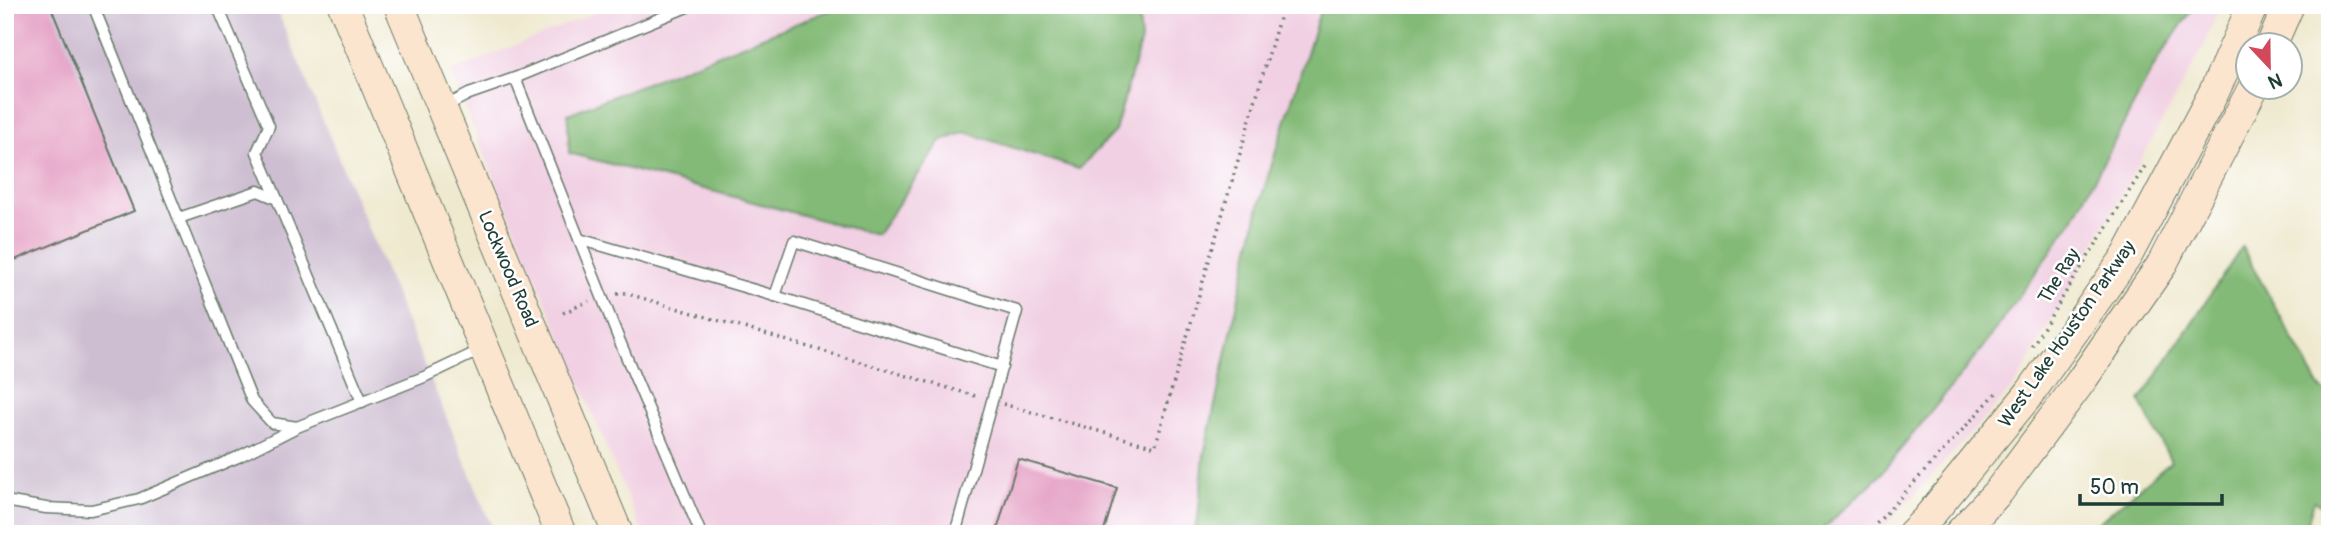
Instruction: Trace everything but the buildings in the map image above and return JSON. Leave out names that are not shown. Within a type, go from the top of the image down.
[{"type":"main road","points":[[343,5],[561,534]]},
{"type":"main road","name":"Lockwood Road","points":[[399,5],[618,534]]},
{"type":"main road","name":"West Lake Houston Parkway","points":[[1912,534],[2030,393],[2127,256],[2214,92],[2253,5]]},
{"type":"main road","points":[[2277,32],[2289,5]]},
{"type":"main road","name":"West Lake Houston Parkway","points":[[1959,534],[1998,491],[2081,381],[2161,266],[2245,102]]},
{"type":"lane","points":[[93,5],[253,401],[272,423],[297,427]]},
{"type":"lane","points":[[217,5],[268,126],[257,152],[362,402]]},
{"type":"lane","points":[[442,108],[469,94],[516,78],[692,5]]},
{"type":"lane","points":[[516,78],[579,239],[701,534]]},
{"type":"lane","points":[[179,218],[258,191],[277,199]]},
{"type":"lane","points":[[579,239],[775,296],[1002,367]]},
{"type":"lane","points":[[775,296],[794,241],[1017,311],[955,534]]},
{"type":"lane","points":[[5,501],[46,508],[91,510],[139,499],[238,457],[297,427],[425,377],[484,348]]},
{"type":"path","name":"The Ray","points":[[2028,351],[2149,159]]},
{"type":"path","points":[[1867,534],[2005,383]]},
{"type":"shaded area","points":[[5,5],[275,5],[495,534],[5,534]]},
{"type":"shaded area","points":[[614,5],[2220,5],[2203,48],[2016,384],[1878,534],[643,534],[450,72]]},
{"type":"green space","points":[[843,5],[1138,5],[1141,40],[1115,131],[1079,169],[965,132],[941,141],[877,235],[569,153],[568,114]]},
{"type":"green space","points":[[1322,5],[2195,5],[2157,61],[2071,223],[1978,354],[1878,477],[1818,534],[1193,534],[1198,518],[1204,455],[1260,202]]},
{"type":"green space","points":[[2242,247],[2320,388],[2330,395],[2330,512],[2314,501],[2304,534],[2085,534],[2171,461],[2140,401]]}]
